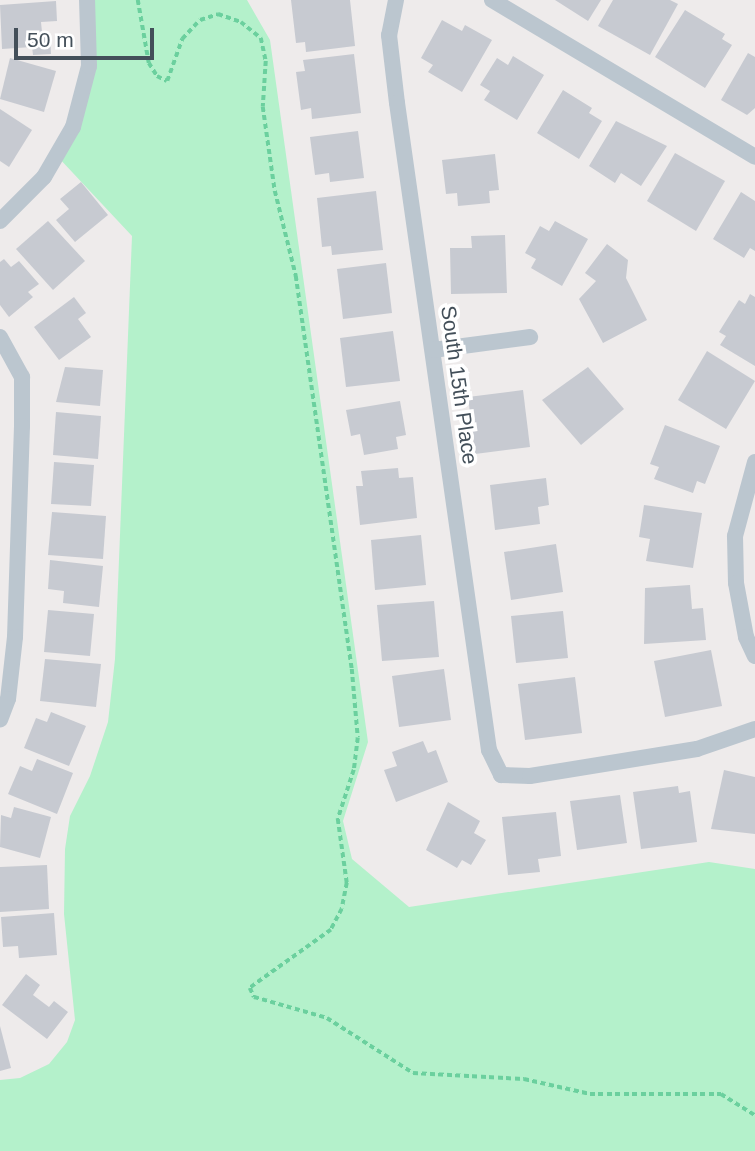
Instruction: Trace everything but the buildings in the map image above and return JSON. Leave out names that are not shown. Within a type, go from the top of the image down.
[{"type":"street","points":[[0,221],[44,177],[73,127],[89,66],[88,0]]},
{"type":"street","name":"South 15th Place","points":[[396,0],[389,35],[489,750],[501,775],[530,776],[697,750],[755,729]]},
{"type":"street","points":[[492,0],[755,157]]},
{"type":"street","points":[[0,337],[22,377],[22,426],[15,637],[8,699],[0,720]]},
{"type":"street","points":[[433,350],[530,337]]},
{"type":"street","points":[[755,462],[735,536],[736,583],[746,637],[755,656]]},
{"type":"path","points":[[138,0],[149,63],[157,76],[167,81],[182,38],[200,20],[218,14],[241,22],[261,38],[266,61],[263,107],[275,191],[296,276],[352,668],[358,738],[354,769],[338,819],[347,883],[342,909],[331,930],[250,988],[254,997],[327,1018],[412,1073],[524,1079],[590,1094],[721,1094],[755,1115]]},
{"type":"green space","points":[[87,0],[247,0],[270,40],[368,742],[343,821],[352,859],[409,907],[709,862],[755,869],[755,1151],[0,1151],[0,1080],[20,1078],[49,1064],[67,1042],[75,1020],[64,914],[65,849],[70,816],[90,776],[108,722],[115,659],[132,236],[58,157],[84,90]]}]
